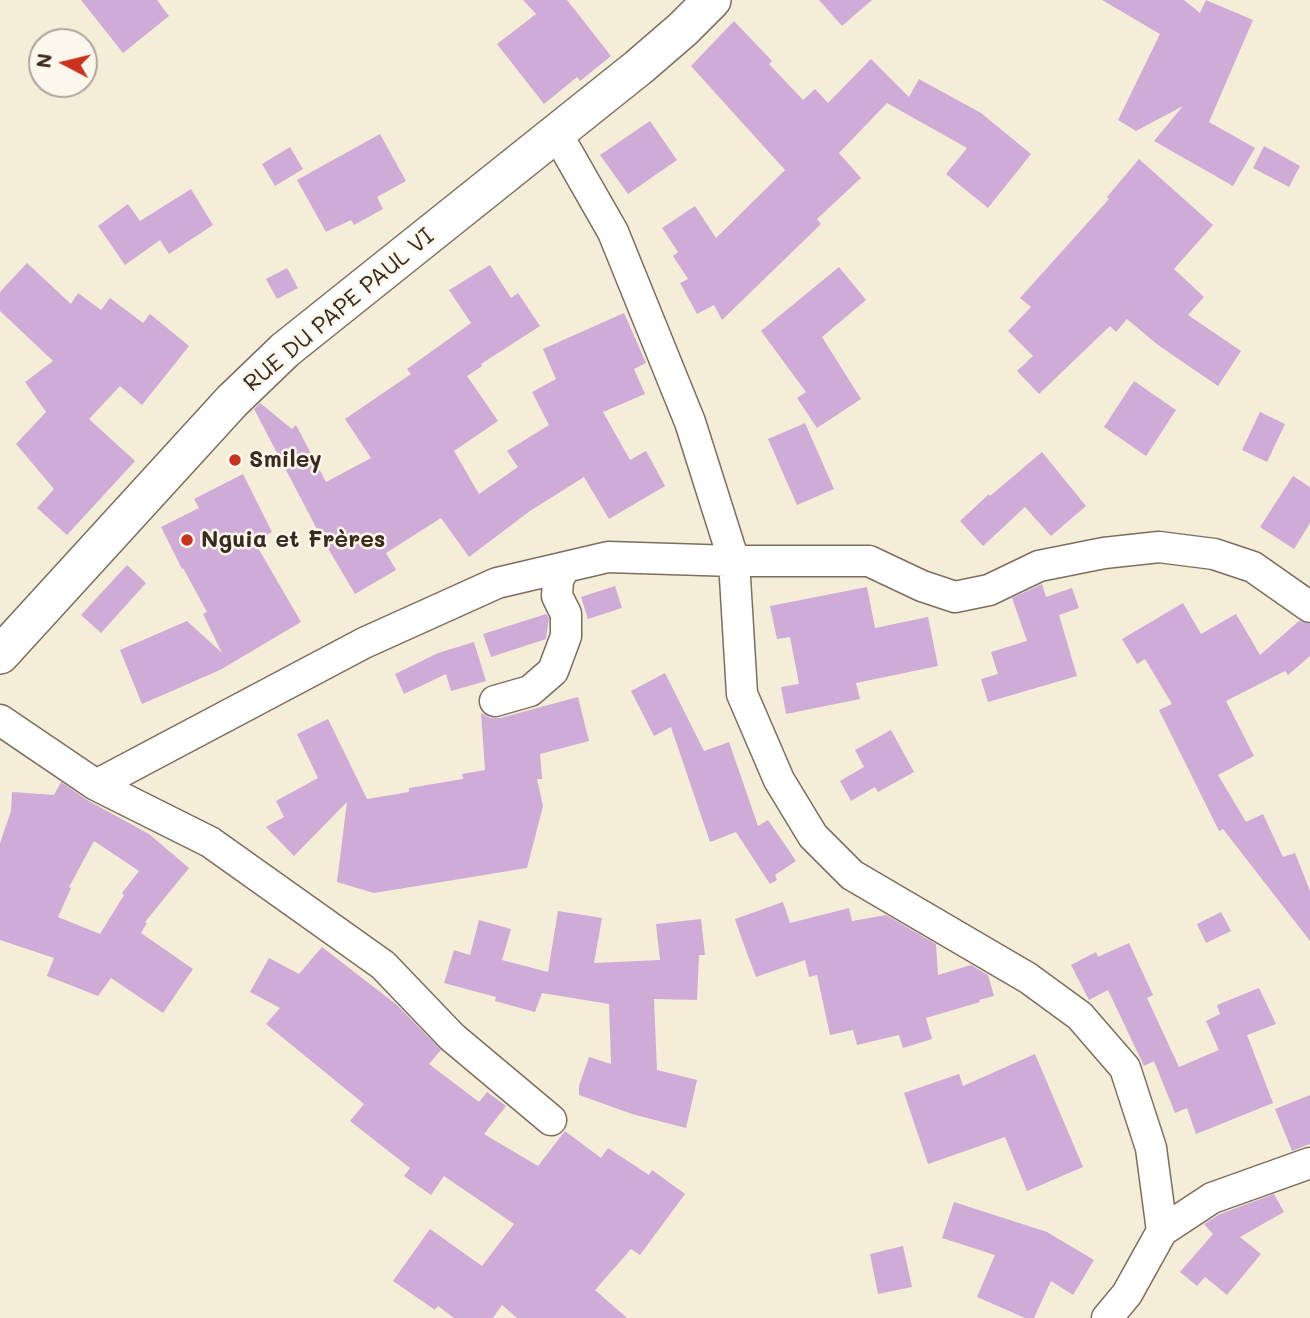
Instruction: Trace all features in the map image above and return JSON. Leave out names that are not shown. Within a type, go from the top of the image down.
[{"type":"street","name":"RUE DU PAPE PAUL VI","points":[[0,655],[232,401],[285,350],[557,134],[666,44],[712,0]]},
{"type":"street","points":[[557,134],[613,232],[690,422],[734,561],[742,694],[779,780],[813,836],[852,875],[1028,978],[1080,1016],[1125,1068],[1151,1148],[1161,1231]]},
{"type":"street","points":[[96,785],[376,638],[497,583],[608,557],[869,561],[922,586],[955,597],[989,590],[1039,566],[1104,553],[1159,547],[1214,554],[1253,567],[1310,607]]},
{"type":"street","points":[[495,701],[530,691],[553,671],[566,636],[566,614],[557,596],[558,580],[565,567]]},
{"type":"street","points":[[0,720],[96,785],[210,842],[383,965],[452,1037],[551,1120]]},
{"type":"street","points":[[1107,1318],[1127,1294],[1161,1231],[1212,1198],[1310,1163]]},
{"type":"building","points":[[81,0],[157,0],[169,16],[123,53]]},
{"type":"building","points":[[523,0],[567,0],[611,56],[580,81],[577,77],[544,104],[497,44],[536,14]]},
{"type":"building","points":[[819,0],[872,0],[842,26]]},
{"type":"building","points":[[1102,0],[1184,0],[1200,13],[1206,0],[1253,20],[1209,122],[1255,148],[1233,186],[1154,141],[1183,106],[1136,131],[1118,120],[1160,34]]},
{"type":"building","points":[[734,21],[772,61],[769,64],[803,100],[815,89],[828,103],[871,59],[909,97],[919,79],[981,113],[1031,154],[988,208],[946,174],[967,148],[887,103],[839,153],[861,178],[817,219],[821,224],[722,320],[714,305],[697,314],[680,283],[688,279],[673,256],[678,252],[662,228],[695,206],[716,238],[785,170],[691,66]]},
{"type":"building","points":[[650,121],[677,160],[628,194],[600,155]]},
{"type":"building","points":[[380,134],[406,181],[377,197],[383,209],[354,225],[351,220],[326,232],[297,180]]},
{"type":"building","points":[[1264,146],[1300,166],[1289,187],[1253,168]]},
{"type":"building","points":[[290,147],[303,169],[275,186],[262,164]]},
{"type":"building","points":[[1139,159],[1213,225],[1174,269],[1204,297],[1188,315],[1241,351],[1218,386],[1158,345],[1127,319],[1116,332],[1110,326],[1039,394],[1017,371],[1033,356],[1008,331],[1031,307],[1020,298],[1109,199],[1107,197]]},
{"type":"building","points":[[191,189],[213,225],[169,254],[160,240],[125,265],[98,226],[128,204],[140,221]]},
{"type":"building","points":[[27,263],[71,304],[78,293],[101,310],[110,298],[143,323],[150,314],[189,346],[142,405],[120,386],[89,419],[135,461],[67,535],[37,508],[54,489],[16,444],[46,412],[25,382],[53,361],[0,311],[0,292]]},
{"type":"building","points":[[490,265],[511,298],[518,293],[540,326],[467,376],[498,421],[454,451],[479,494],[518,467],[507,451],[549,425],[532,392],[556,379],[543,349],[624,313],[646,363],[634,369],[645,394],[603,412],[630,460],[646,451],[665,486],[609,519],[584,477],[530,511],[469,557],[441,518],[386,553],[396,570],[355,594],[319,533],[254,409],[260,403],[292,429],[296,425],[326,482],[371,458],[345,419],[411,374],[407,369],[471,323],[449,290]]},
{"type":"building","points":[[839,267],[866,300],[822,337],[861,399],[817,428],[797,398],[806,392],[761,331]]},
{"type":"building","points":[[287,268],[298,288],[277,299],[266,279]]},
{"type":"building","points":[[1134,381],[1176,410],[1146,456],[1104,427]]},
{"type":"building","points":[[1260,412],[1285,424],[1267,462],[1242,450]]},
{"type":"building","points":[[805,423],[834,489],[797,505],[768,439]]},
{"type":"building","points":[[1042,452],[1086,506],[1051,536],[1025,507],[983,546],[960,521]]},
{"type":"building","points":[[243,474],[272,532],[254,541],[301,622],[220,670],[142,704],[120,650],[187,621],[222,653],[203,614],[207,612],[161,527],[199,508],[194,499]]},
{"type":"building","points":[[1293,476],[1310,487],[1310,523],[1294,549],[1260,527]]},
{"type":"building","points":[[127,565],[146,583],[101,633],[81,615]]},
{"type":"building","points":[[1042,584],[1046,597],[1072,588],[1079,608],[1059,615],[1077,676],[988,702],[981,679],[998,674],[991,652],[1027,641],[1012,598]]},
{"type":"building","points":[[615,586],[622,608],[588,619],[581,597]]},
{"type":"building","points":[[867,587],[875,628],[928,617],[938,666],[856,683],[860,699],[786,714],[781,687],[799,684],[790,637],[777,639],[770,606]]},
{"type":"building","points":[[1183,603],[1201,634],[1236,614],[1260,655],[1299,621],[1310,624],[1310,656],[1288,675],[1285,671],[1226,701],[1254,756],[1218,775],[1246,822],[1263,814],[1283,857],[1295,853],[1310,891],[1310,941],[1223,829],[1219,831],[1159,710],[1172,704],[1145,659],[1137,664],[1122,639]]},
{"type":"building","points":[[546,614],[549,618],[546,639],[491,657],[483,634]]},
{"type":"building","points":[[474,642],[486,681],[451,691],[446,674],[404,694],[395,674],[438,653]]},
{"type":"building","points":[[665,673],[704,751],[729,742],[758,826],[768,820],[796,861],[775,875],[777,880],[770,884],[736,832],[710,842],[671,727],[654,736],[631,691]]},
{"type":"building","points":[[578,697],[589,741],[540,754],[542,779],[537,779],[543,806],[527,868],[374,893],[337,882],[347,802],[294,856],[266,827],[284,817],[276,801],[318,778],[297,734],[328,719],[367,799],[409,792],[409,788],[463,779],[462,774],[485,770],[481,713],[490,718],[500,718]]},
{"type":"building","points":[[891,730],[914,772],[878,792],[875,787],[851,801],[840,781],[864,767],[855,750]]},
{"type":"building","points":[[61,782],[87,800],[149,834],[189,868],[145,922],[147,923],[141,933],[193,969],[163,1013],[111,978],[98,996],[47,976],[54,958],[0,940],[0,843],[11,811],[12,792],[54,795]],"holes":[[[94,841],[139,871],[122,893],[124,895],[100,934],[58,917],[71,888],[69,887]]]},
{"type":"building","points":[[783,902],[790,923],[849,908],[852,921],[886,915],[936,944],[938,975],[971,965],[988,975],[994,996],[926,1018],[932,1039],[903,1048],[899,1035],[857,1045],[853,1030],[830,1035],[817,975],[809,977],[805,960],[756,977],[741,937],[735,919]]},
{"type":"building","points":[[558,911],[602,918],[594,963],[660,960],[656,924],[701,919],[705,955],[699,955],[697,1000],[654,999],[657,1070],[697,1080],[686,1128],[632,1114],[579,1095],[579,1086],[589,1057],[611,1064],[609,1004],[542,993],[535,1012],[495,1001],[496,997],[444,983],[454,950],[470,955],[479,920],[511,929],[502,960],[548,972]]},
{"type":"building","points":[[1221,912],[1231,931],[1206,943],[1197,924]]},
{"type":"building","points":[[1129,943],[1153,995],[1147,998],[1179,1067],[1219,1050],[1206,1021],[1220,1014],[1217,1005],[1259,988],[1276,1024],[1247,1035],[1273,1103],[1196,1134],[1187,1108],[1175,1113],[1154,1061],[1144,1066],[1108,990],[1089,1000],[1071,965],[1096,952],[1098,957]]},
{"type":"building","points":[[322,947],[397,1005],[441,1050],[429,1064],[479,1102],[487,1092],[506,1106],[484,1134],[538,1166],[565,1131],[601,1158],[608,1148],[649,1175],[652,1170],[685,1194],[640,1255],[631,1249],[595,1290],[627,1318],[517,1318],[502,1305],[493,1318],[454,1318],[438,1306],[435,1310],[393,1281],[430,1229],[482,1266],[514,1224],[444,1176],[431,1195],[404,1176],[410,1168],[350,1121],[364,1104],[266,1024],[280,1008],[250,992],[269,958],[299,974]]},
{"type":"building","points":[[1035,1054],[1083,1167],[1027,1191],[1005,1137],[928,1164],[904,1093],[959,1074],[963,1086]]},
{"type":"building","points":[[1310,1095],[1310,1144],[1292,1151],[1275,1109]]},
{"type":"building","points":[[1274,1194],[1284,1212],[1240,1237],[1261,1254],[1227,1295],[1205,1277],[1197,1286],[1180,1272],[1213,1234],[1204,1224],[1220,1214]]},
{"type":"building","points":[[954,1202],[1047,1232],[1094,1260],[1073,1295],[1051,1281],[1034,1318],[1025,1318],[977,1297],[995,1255],[942,1238]]},
{"type":"building","points":[[903,1246],[912,1287],[878,1294],[870,1254]]},
{"type":"place","name":"Smiley","points":[[235,460]]},
{"type":"place","name":"Nguia et Frères","points":[[187,540]]}]
